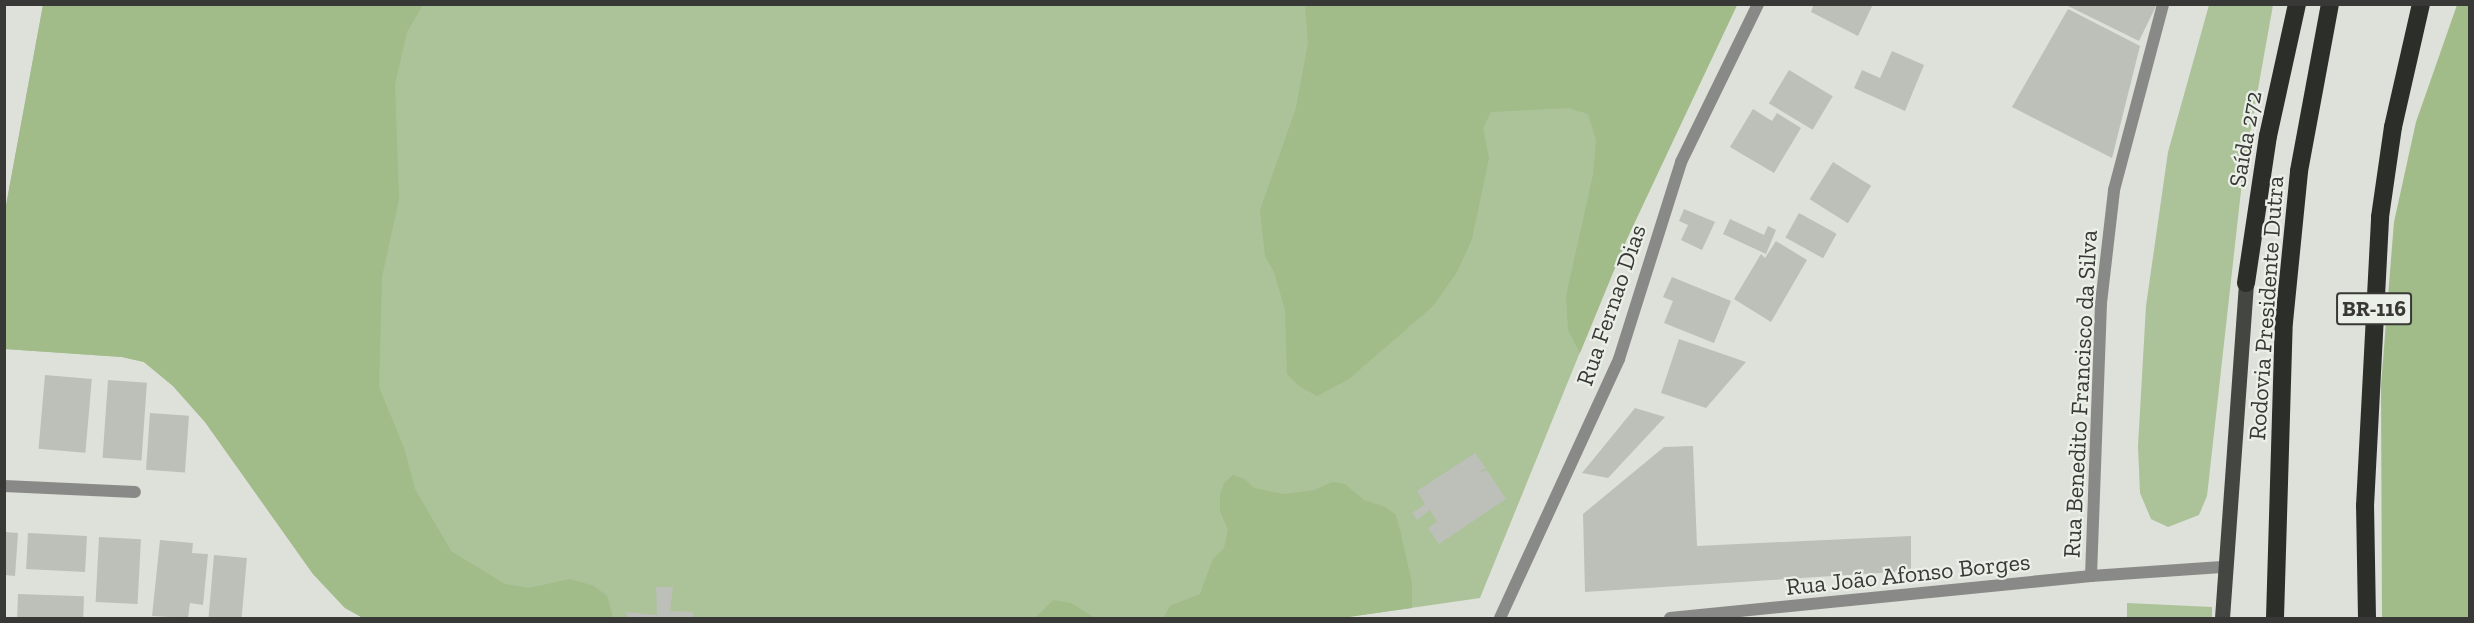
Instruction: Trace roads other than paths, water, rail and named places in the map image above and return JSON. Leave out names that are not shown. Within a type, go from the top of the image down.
[{"type":"highway","name":"Saída 272","points":[[2246,283],[2268,136],[2297,4]]},
{"type":"highway","name":"Rodovia Presidente Dutra","points":[[2275,618],[2284,322],[2299,171],[2330,4]]},
{"type":"highway","name":"BR-116","points":[[2367,618],[2365,506],[2380,217],[2393,127],[2421,4]]},
{"type":"main road","points":[[2222,618],[2223,567],[2246,283]]},
{"type":"street","name":"Rua Fernao Dias","points":[[1500,618],[1619,359],[1682,162],[1758,4]]},
{"type":"street","name":"Rua Benedito Francisco da Silva","points":[[2091,576],[2101,303],[2114,190],[2163,4]]},
{"type":"street","points":[[4,486],[135,492]]},
{"type":"street","name":"Rua João Afonso Borges","points":[[1670,618],[2091,576],[2223,567]]}]
